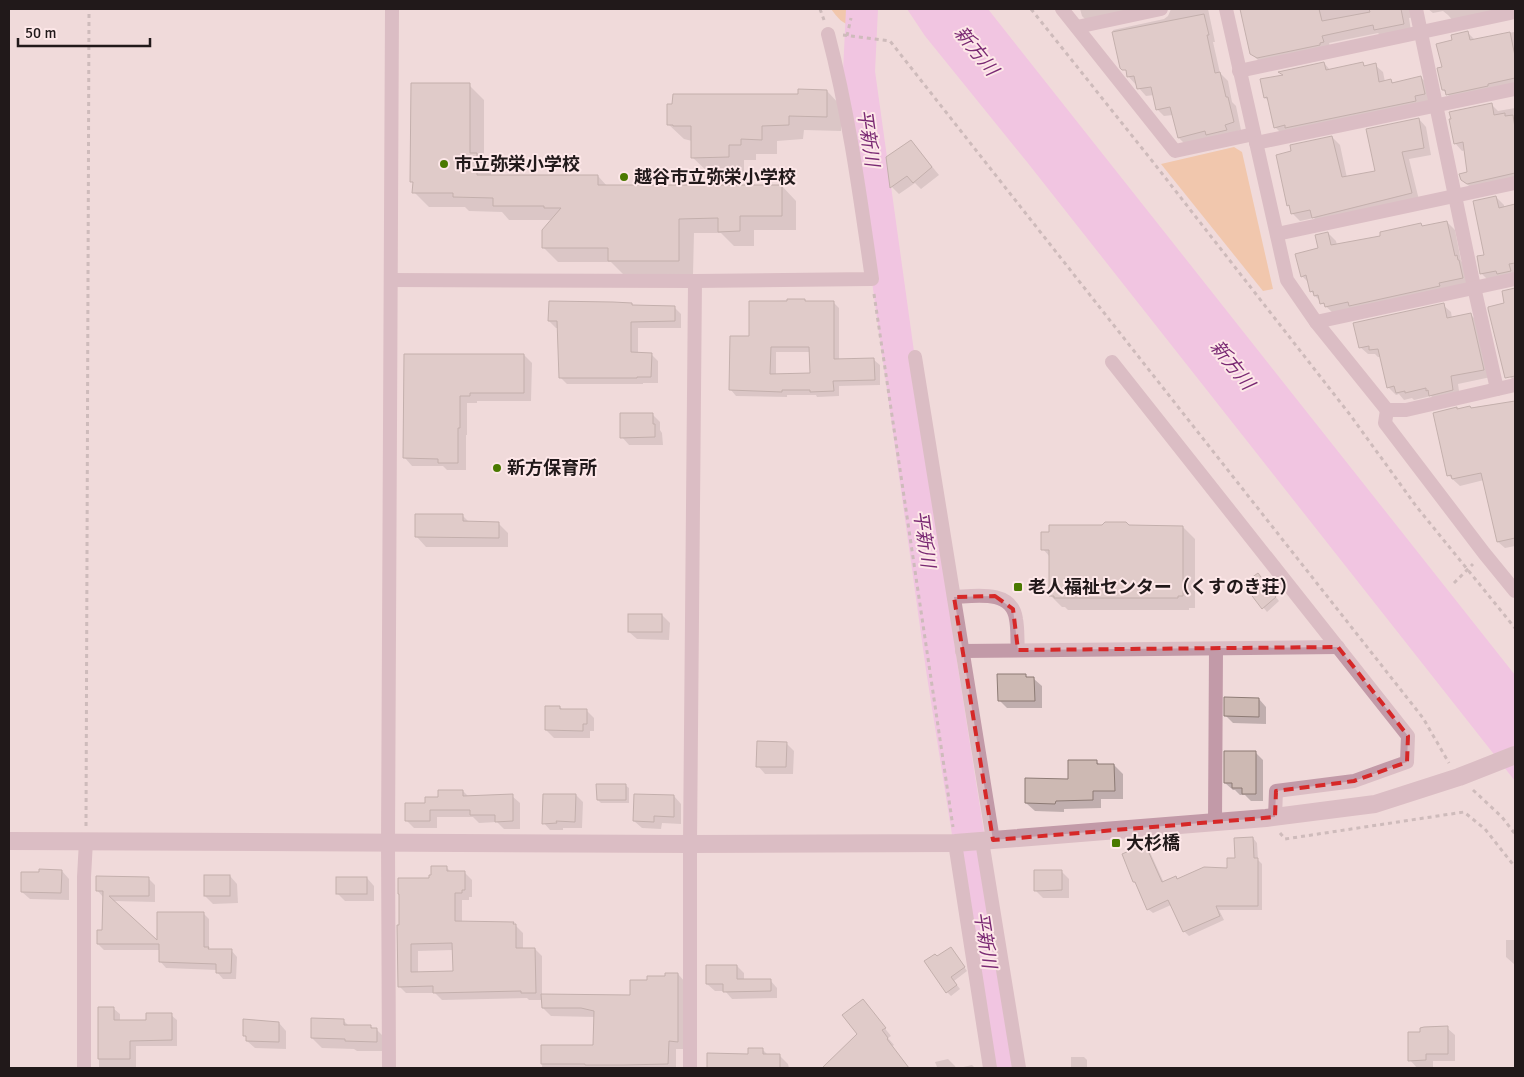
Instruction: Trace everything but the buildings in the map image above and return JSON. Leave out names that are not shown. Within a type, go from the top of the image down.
[{"type":"street","points":[[389,1068],[388,843],[392,9]]},
{"type":"street","points":[[1062,9],[1175,152],[1255,139],[1515,89]]},
{"type":"street","points":[[1077,27],[1161,9]]},
{"type":"street","points":[[1226,9],[1287,280],[1316,322],[1387,410],[1385,423],[1515,590]]},
{"type":"street","points":[[1416,9],[1497,389]]},
{"type":"street","points":[[1240,70],[1515,12]]},
{"type":"street","points":[[391,280],[695,281],[872,279],[852,141],[839,74],[828,34]]},
{"type":"street","points":[[1277,234],[1515,183]]},
{"type":"street","points":[[1316,322],[1515,279]]},
{"type":"street","points":[[690,1068],[695,281]]},
{"type":"street","points":[[915,357],[962,651],[1018,1068]]},
{"type":"street","points":[[1112,362],[1408,736],[1407,762],[1354,781],[1276,791],[1271,817]]},
{"type":"street","points":[[1387,410],[1406,410],[1515,385]]},
{"type":"street","points":[[954,597],[995,596],[1007,602],[1013,609],[1016,617],[1018,650]]},
{"type":"street","points":[[962,651],[1338,647]]},
{"type":"street","points":[[1215,821],[1216,648]]},
{"type":"street","points":[[9,841],[690,844],[955,843],[1271,817],[1375,804],[1466,775],[1515,754]]},
{"type":"street","points":[[84,1068],[84,877],[86,841]]},
{"type":"street","points":[[955,843],[990,1068]]},
{"type":"path","points":[[86,841],[89,9]]},
{"type":"path","points":[[1031,9],[1351,416],[1416,506],[1515,628]]},
{"type":"path","points":[[851,18],[847,36],[890,41],[1466,775],[1515,834]]},
{"type":"path","points":[[872,279],[955,843]]},
{"type":"path","points":[[1454,583],[1468,570]]},
{"type":"path","points":[[1271,817],[1285,839],[1464,812],[1485,829],[1515,867]]},
{"type":"highlighted area","points":[[995,596],[1013,609],[1018,650],[1338,647],[1408,736],[1407,762],[1354,781],[1276,791],[1275,817],[993,840],[954,597]]},
{"type":"shaded area","points":[[831,9],[853,9],[853,26],[843,22]]},
{"type":"shaded area","points":[[1234,147],[1242,152],[1273,289],[1263,291],[1161,164]]},
{"type":"water","name":"新方川","points":[[907,9],[988,9],[1515,675],[1515,781],[1027,162],[925,36]]},
{"type":"waterway","name":"平新川","points":[[862,9],[859,72],[942,669],[1005,1068]]},
{"type":"place","name":"市立弥栄小学校","points":[[444,164]]},
{"type":"place","name":"越谷市立弥栄小学校","points":[[624,177]]},
{"type":"place","name":"新方保育所","points":[[497,468]]},
{"type":"place","name":"老人福祉センター（くすのき荘）","points":[[1018,587]]},
{"type":"place","name":"大杉橋","points":[[1116,843]]}]
